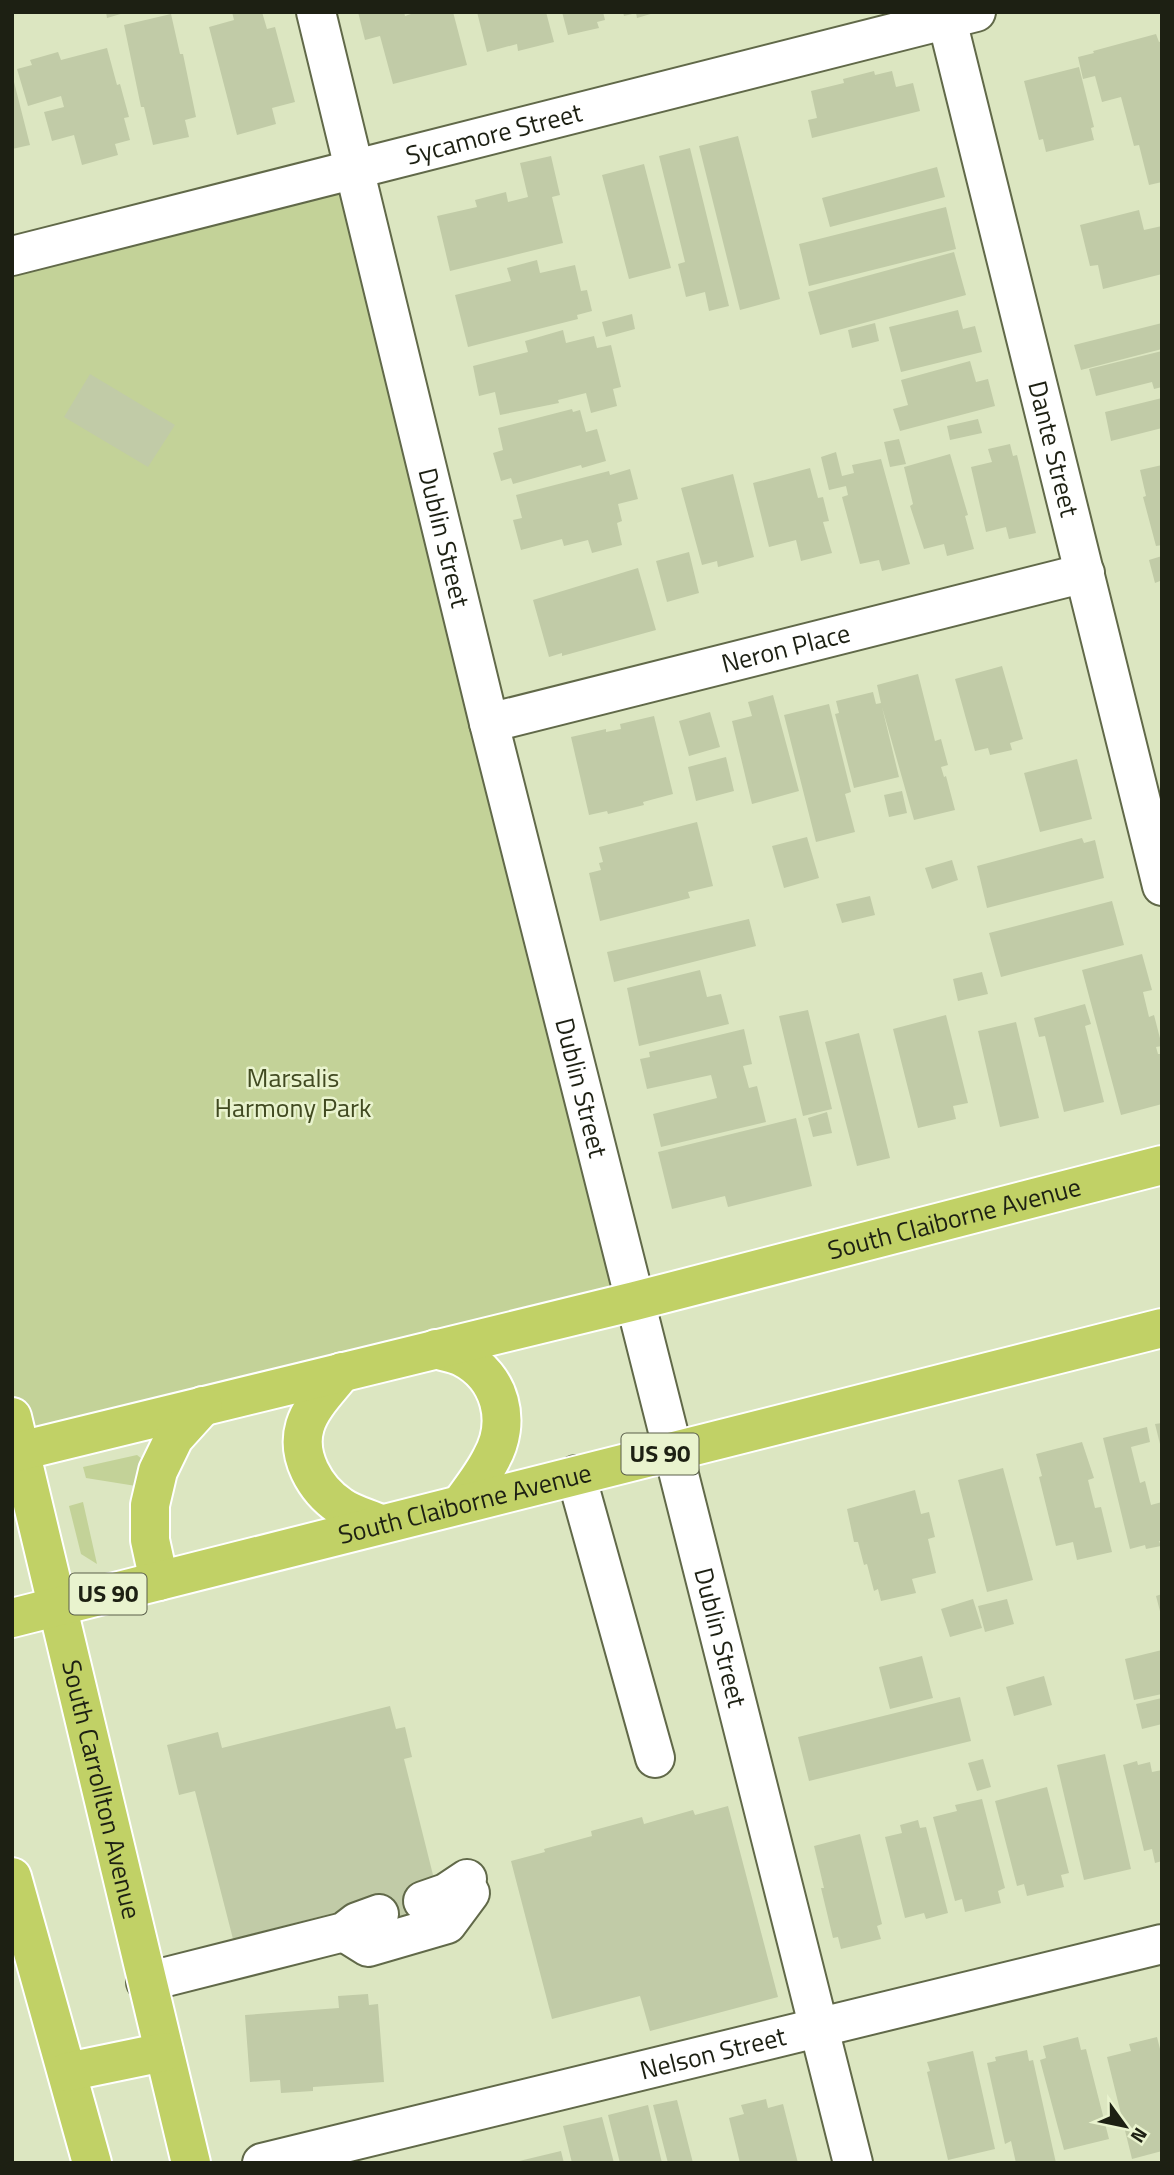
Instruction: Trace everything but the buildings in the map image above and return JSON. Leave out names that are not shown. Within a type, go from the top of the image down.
[{"type":"main road","name":"South Claiborne Avenue","points":[[15,1440],[203,1406],[635,1301],[1162,1165]]},
{"type":"main road","name":"South Claiborne Avenue","points":[[12,1618],[1162,1328]]},
{"type":"main road","points":[[436,1349],[461,1357],[481,1371],[495,1388],[502,1409],[502,1430],[492,1458],[461,1504]]},
{"type":"main road","points":[[342,1372],[313,1409],[304,1427],[302,1452],[309,1472],[323,1491],[340,1507],[380,1524]]},
{"type":"main road","points":[[159,1581],[150,1540],[150,1505],[158,1471],[174,1438],[203,1406]]},
{"type":"main road","name":"South Carrollton Avenue","points":[[15,1440],[191,2163]]},
{"type":"main road","points":[[12,1877],[22,1949],[67,2072],[92,2163]]},
{"type":"main road","points":[[67,2072],[164,2052]]},
{"type":"street","name":"Dublin Street","points":[[316,12],[489,723],[853,2163]]},
{"type":"street","name":"Sycamore Street","points":[[12,256],[956,15]]},
{"type":"street","name":"Dante Street","points":[[956,15],[1085,573],[1162,886]]},
{"type":"street","name":"Neron Place","points":[[489,723],[1085,573]]},
{"type":"street","points":[[576,1475],[655,1758]]},
{"type":"street","points":[[344,1932],[368,1947],[447,1924],[468,1886],[423,1901]]},
{"type":"street","points":[[146,1982],[344,1932],[357,1922],[379,1914]]},
{"type":"street","name":"Nelson Street","points":[[262,2163],[1162,1944]]},
{"type":"green space","name":"Marsalis Harmony Park","points":[[355,168],[635,1301],[20,1451],[12,1417],[12,256]]},
{"type":"green space","points":[[137,1455],[143,1464],[136,1486],[86,1478],[83,1467]]},
{"type":"green space","points":[[83,1502],[97,1564],[81,1554],[69,1506]]}]
